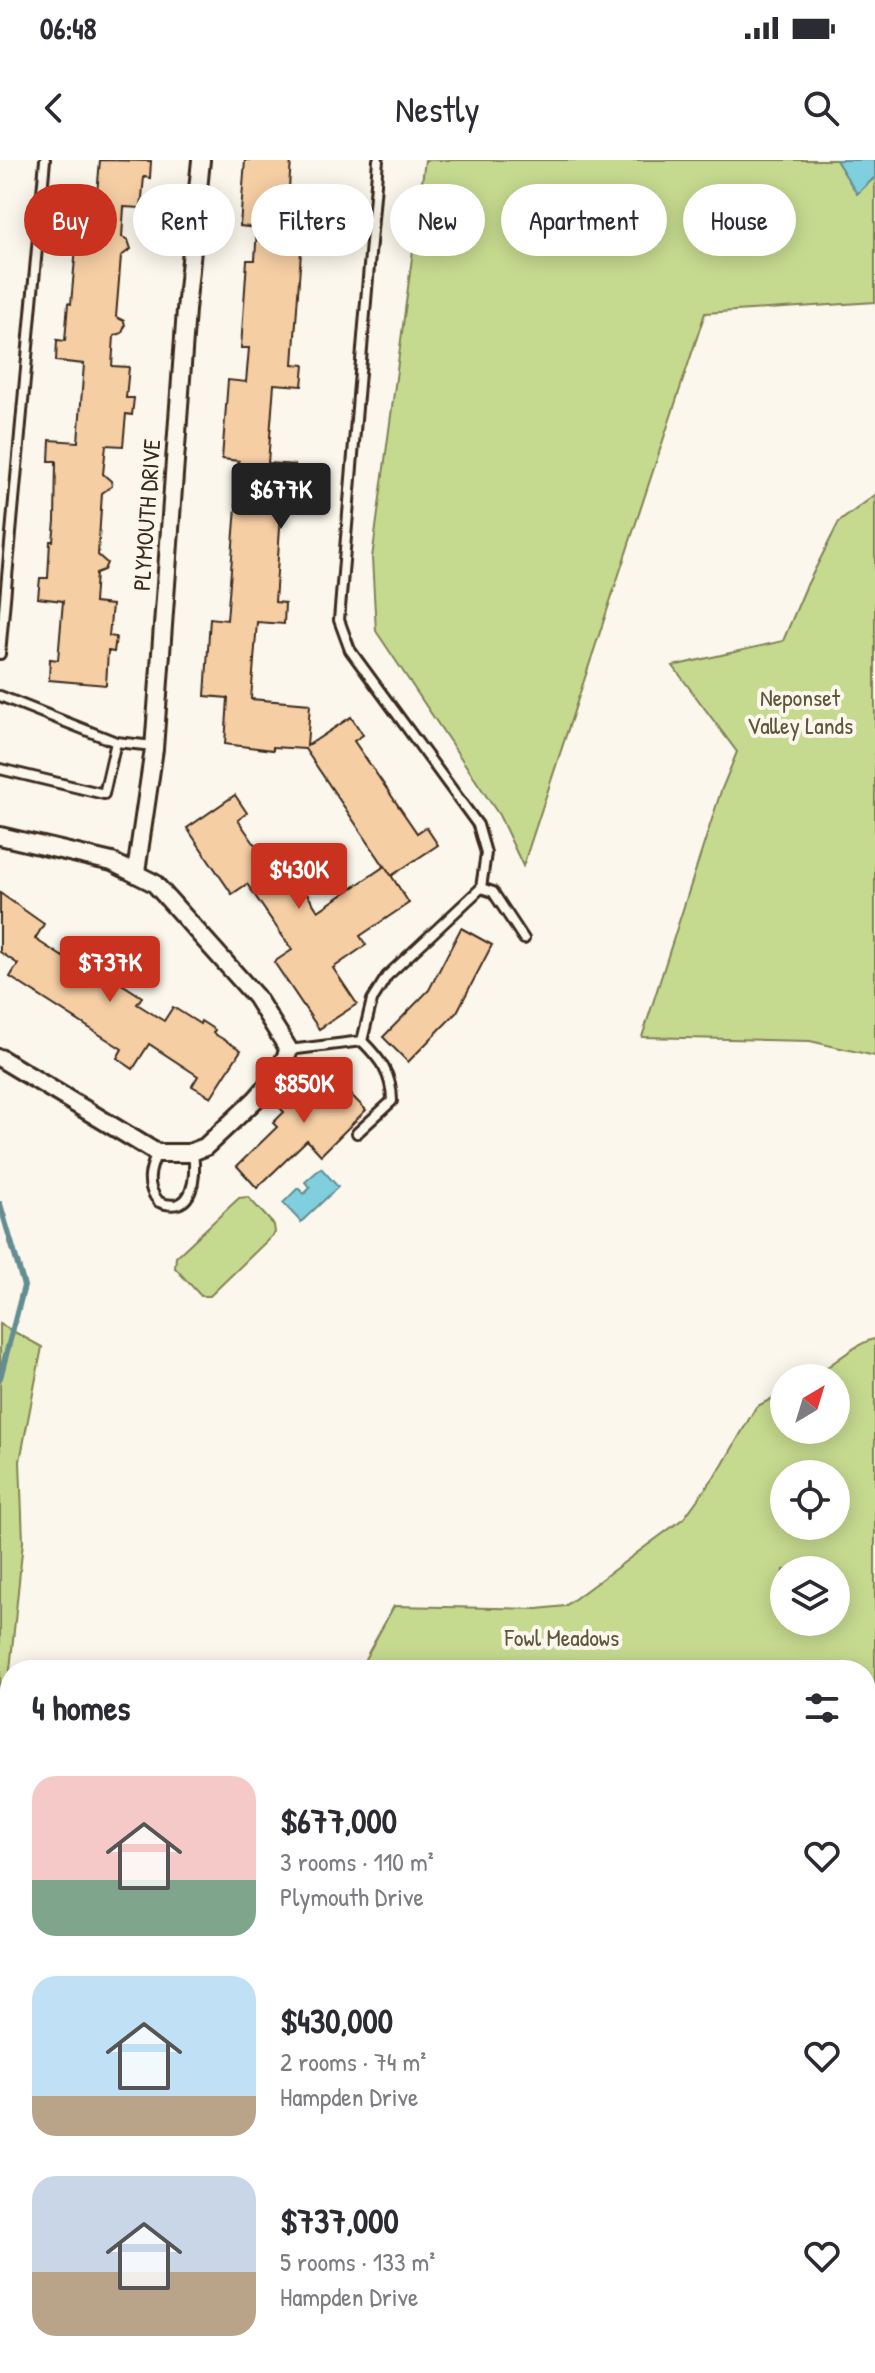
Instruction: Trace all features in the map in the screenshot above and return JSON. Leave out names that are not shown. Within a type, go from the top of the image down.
[{"type":"street","name":"PLYMOUTH DRIVE","points":[[136,872],[154,746],[186,310],[201,160]]},
{"type":"street","points":[[0,836],[112,862],[154,883],[256,997],[289,1050],[276,1076],[205,1147],[193,1152],[157,1153],[0,1058]]},
{"type":"lane","points":[[0,654],[45,160]]},
{"type":"lane","points":[[362,1041],[372,1000],[387,976],[481,888],[486,853],[478,825],[350,650],[339,620],[378,160]]},
{"type":"lane","points":[[0,696],[116,742],[154,746]]},
{"type":"lane","points":[[0,769],[104,794],[116,742]]},
{"type":"lane","points":[[481,888],[493,892],[524,939]]},
{"type":"lane","points":[[289,1050],[362,1041]]},
{"type":"lane","points":[[357,1133],[392,1101],[392,1083],[380,1058],[362,1041]]},
{"type":"lane","points":[[157,1153],[151,1165],[149,1186],[159,1202],[173,1205],[187,1198],[192,1191],[193,1152]]},
{"type":"green space","points":[[425,160],[836,160],[857,193],[875,177],[875,302],[705,313],[523,866],[499,815],[376,631],[372,558],[412,256],[485,256],[485,184],[422,184]]},
{"type":"green space","name":"Neponset Valley Lands","points":[[875,495],[875,1056],[810,1041],[642,1037],[721,791],[737,752],[673,666],[783,641],[839,522]]},
{"type":"green space","points":[[248,1197],[274,1225],[275,1233],[210,1296],[201,1296],[175,1268],[176,1257],[239,1198]]},
{"type":"green space","points":[[0,1324],[42,1347],[20,1461],[23,1542],[11,1660],[0,1660]]},
{"type":"green space","name":"Fowl Meadows","points":[[875,1339],[875,1660],[364,1660],[394,1606],[538,1609],[565,1606],[684,1518],[722,1466],[756,1407],[770,1400],[770,1444],[850,1444],[850,1364],[831,1364]]},
{"type":"water","points":[[836,160],[875,160],[875,177],[857,194]]},
{"type":"water","points":[[321,1168],[338,1187],[301,1222],[283,1203],[298,1188],[304,1194],[310,1188],[305,1182]]},
{"type":"building","points":[[100,160],[151,161],[150,178],[144,177],[143,184],[133,184],[133,208],[124,207],[122,237],[128,240],[131,249],[121,256],[116,317],[124,321],[125,326],[122,333],[114,336],[112,366],[129,367],[126,398],[134,398],[132,415],[126,414],[123,446],[106,445],[103,474],[112,486],[102,493],[98,555],[107,563],[104,570],[96,573],[94,603],[112,605],[109,636],[116,637],[114,652],[108,651],[106,685],[49,680],[50,659],[58,660],[63,601],[38,598],[40,578],[48,578],[50,541],[53,541],[55,521],[56,461],[49,461],[50,440],[78,442],[84,364],[56,361],[57,340],[65,341],[75,256],[117,256],[117,184],[98,184]]},
{"type":"building","points":[[245,160],[291,160],[289,184],[251,184],[251,227],[240,226]]},
{"type":"building","points":[[255,256],[301,256],[293,364],[304,365],[302,386],[274,384],[268,463],[295,465],[293,486],[283,485],[279,542],[275,602],[285,603],[284,624],[257,622],[251,699],[310,704],[307,746],[351,717],[363,735],[354,741],[417,833],[426,827],[438,845],[391,876],[305,749],[273,747],[273,750],[225,744],[228,698],[205,696],[210,618],[227,620],[239,461],[222,459],[228,380],[246,382],[249,348],[241,348],[247,260],[255,260]]},
{"type":"building","points":[[235,795],[247,813],[238,820],[271,868],[284,859],[318,911],[385,866],[409,903],[360,936],[366,945],[333,968],[357,1004],[319,1029],[274,962],[292,950],[247,884],[232,894],[187,828]]},
{"type":"building","points":[[0,893],[44,924],[35,939],[63,957],[67,949],[142,997],[137,1004],[164,1021],[173,1007],[200,1024],[201,1021],[215,1030],[213,1033],[241,1050],[211,1097],[192,1086],[198,1076],[149,1044],[133,1069],[117,1058],[122,1049],[10,977],[18,964],[0,952]]},
{"type":"building","points":[[461,928],[492,945],[457,1012],[408,1062],[383,1037],[429,990]]},
{"type":"building","points":[[322,1065],[366,1110],[321,1155],[307,1140],[257,1188],[237,1166],[277,1127],[273,1123],[284,1112],[279,1107]]},
{"type":"waterway","points":[[0,1204],[24,1286],[0,1378]]}]
